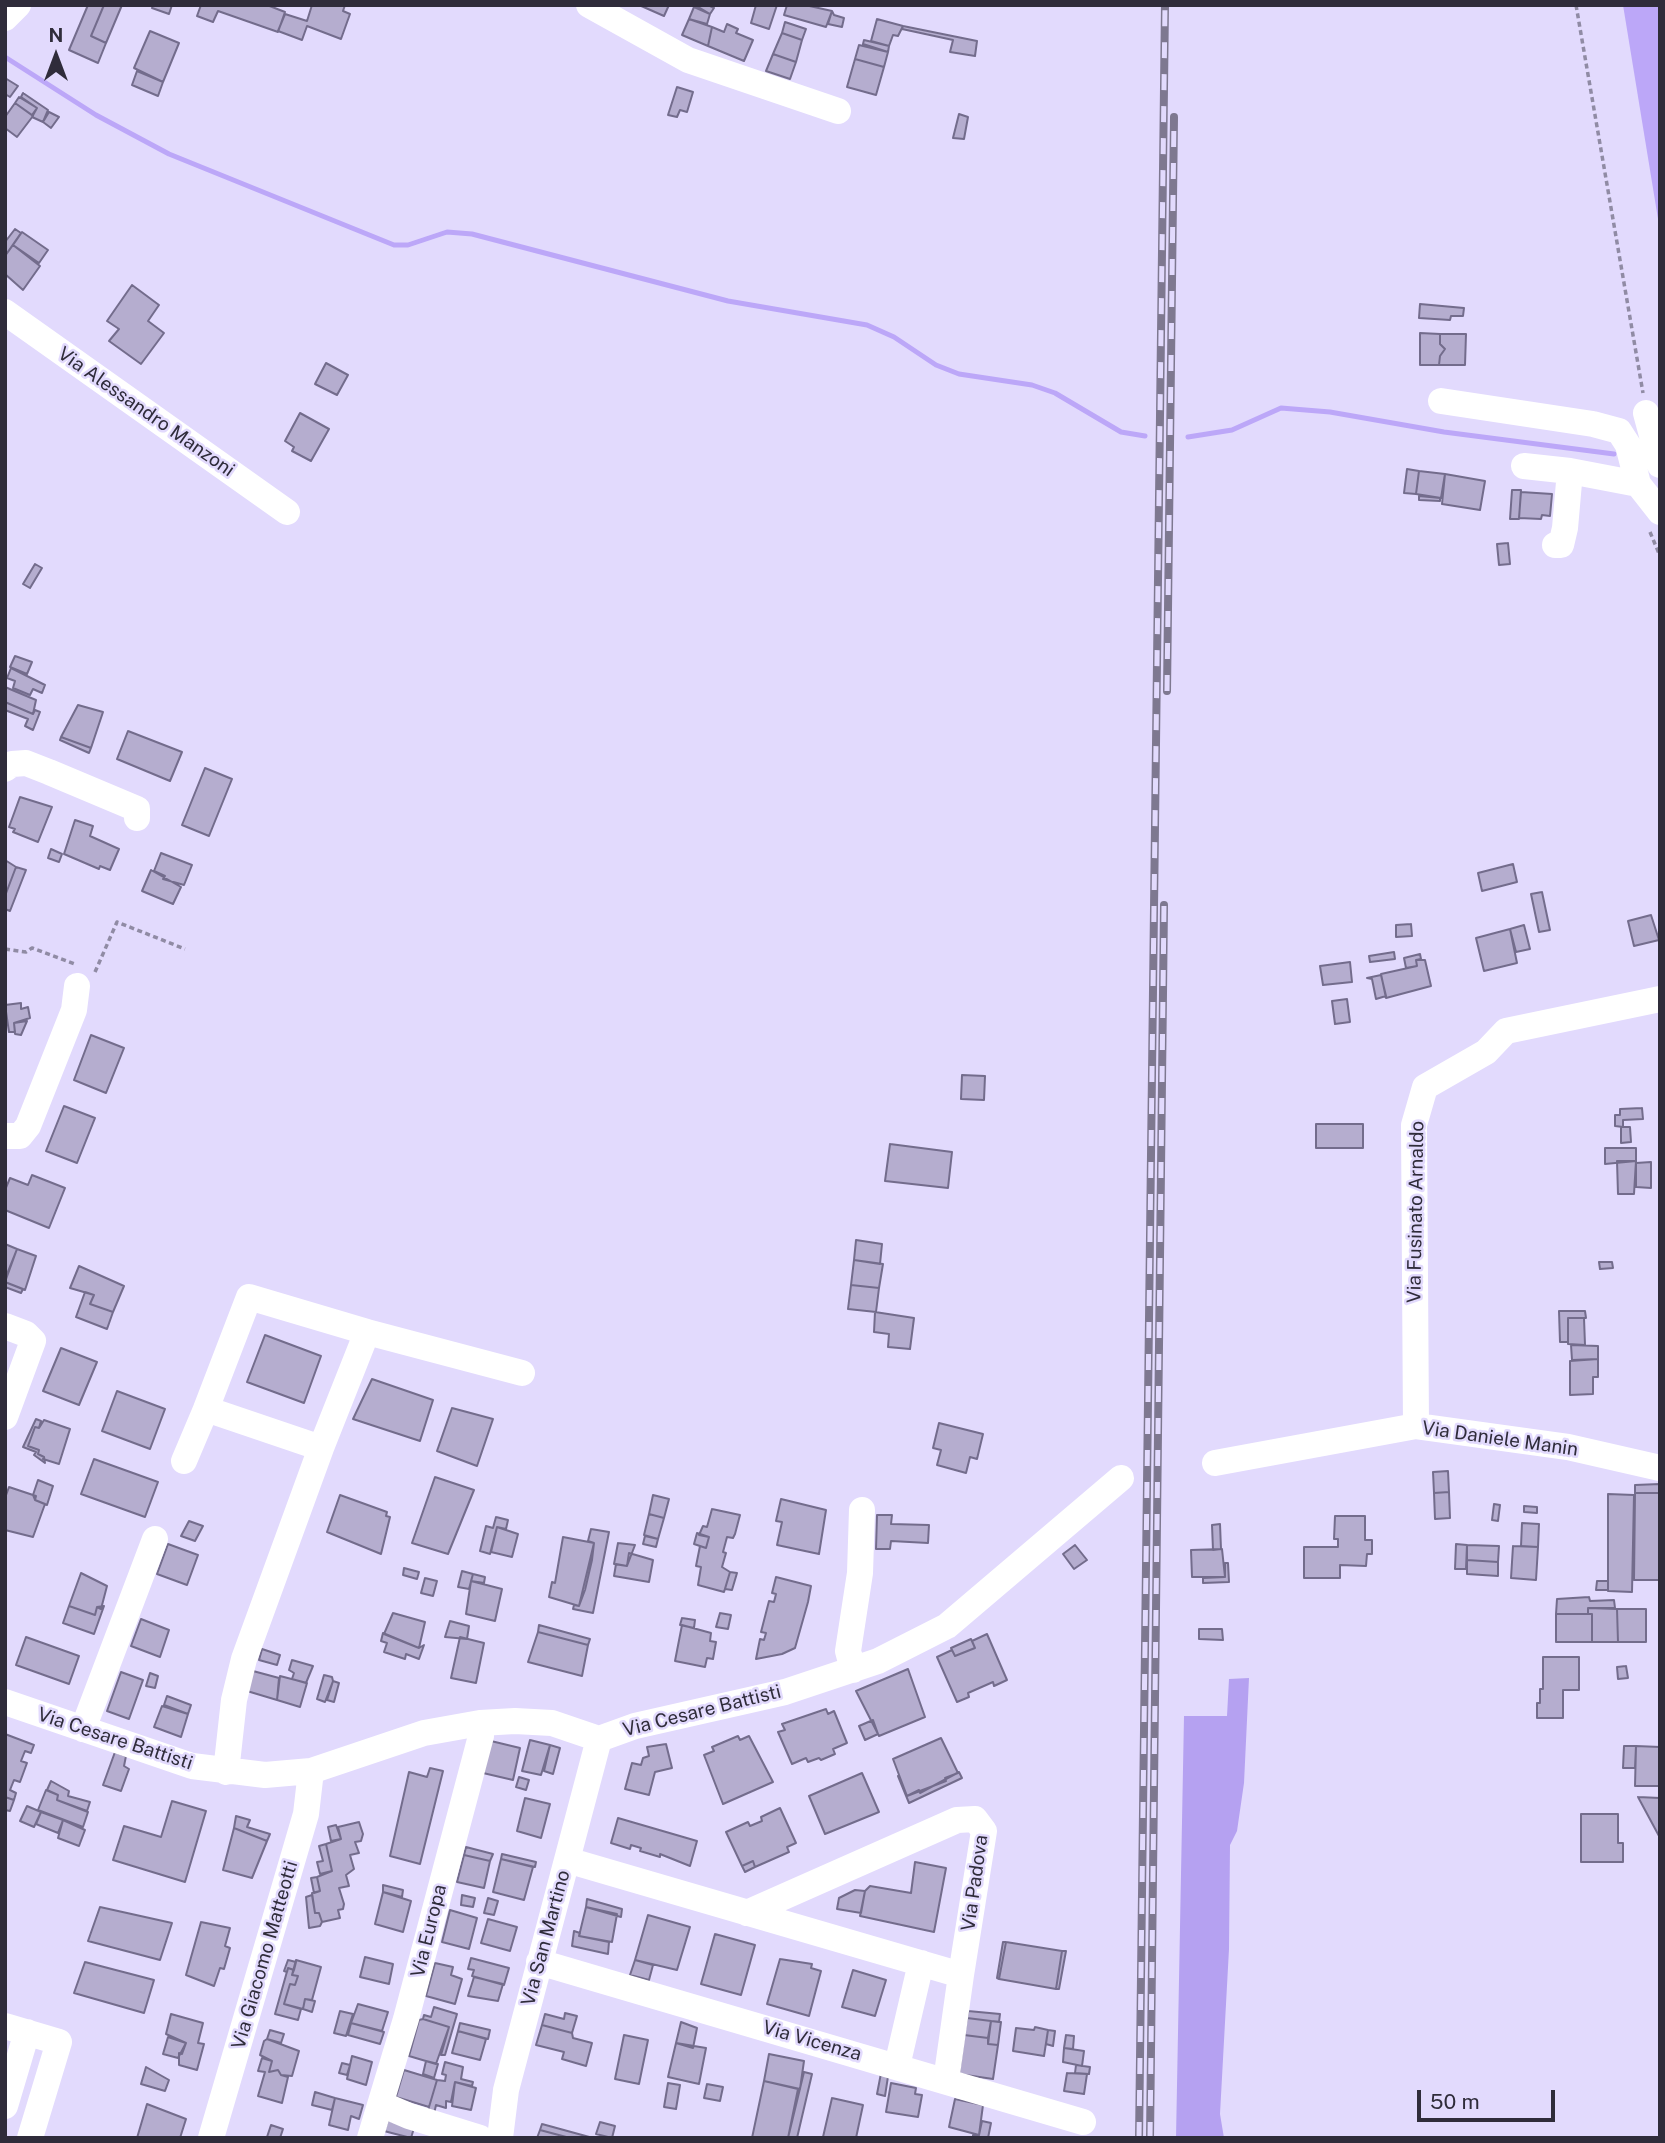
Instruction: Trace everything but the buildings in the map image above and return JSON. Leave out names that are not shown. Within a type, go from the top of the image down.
[{"type":"street","points":[[5,18],[18,5]]},
{"type":"street","points":[[589,5],[688,60],[838,111]]},
{"type":"street","name":"Via Alessandro Manzoni","points":[[5,312],[287,512]]},
{"type":"street","points":[[1441,401],[1593,424],[1619,431],[1628,445],[1637,484],[1660,512]]},
{"type":"street","points":[[1646,413],[1660,466]]},
{"type":"street","points":[[1524,466],[1570,471],[1637,484]]},
{"type":"street","points":[[1555,545],[1561,545],[1565,528],[1570,471]]},
{"type":"street","points":[[7,763],[26,763],[137,809],[137,818]]},
{"type":"street","points":[[5,1136],[20,1136],[28,1126],[74,1010],[77,986]]},
{"type":"street","name":"Via Fusinato Arnaldo","points":[[1416,1426],[1414,1125],[1425,1087],[1486,1052],[1506,1031],[1660,999]]},
{"type":"street","points":[[184,1461],[249,1297],[522,1373]]},
{"type":"street","points":[[5,1326],[26,1334],[33,1341],[5,1417]]},
{"type":"street","points":[[226,1772],[234,1700],[244,1659],[321,1448],[368,1332]]},
{"type":"street","points":[[206,1409],[321,1448]]},
{"type":"street","name":"Via Daniele Manin","points":[[1215,1463],[1416,1426],[1567,1447],[1660,1468]]},
{"type":"street","name":"Via Cesare Battisti","points":[[5,1702],[192,1766],[265,1775],[311,1771],[424,1733],[480,1723],[552,1723],[598,1739],[635,1726],[785,1692],[853,1670],[947,1626],[1121,1478]]},
{"type":"street","points":[[853,1670],[848,1651],[860,1573],[862,1510]]},
{"type":"street","points":[[83,1729],[155,1539]]},
{"type":"street","name":"Via Europa","points":[[370,2138],[481,1736],[480,1723]]},
{"type":"street","name":"Via San Martino","points":[[500,2138],[506,2090],[598,1739]]},
{"type":"street","name":"Via Giacomo Matteotti","points":[[211,2138],[306,1814],[311,1771]]},
{"type":"street","name":"Via Padova","points":[[747,1913],[957,1820],[975,1819],[985,1831],[961,1975]]},
{"type":"street","points":[[567,1860],[961,1975],[946,2081]]},
{"type":"street","name":"Via Vicenza","points":[[539,1962],[1083,2122]]},
{"type":"street","points":[[897,2066],[921,1963]]},
{"type":"street","points":[[5,2106],[16,2029],[59,2042],[30,2138]]},
{"type":"street","points":[[381,2104],[409,2116],[480,2138]]},
{"type":"path","points":[[1576,5],[1646,413]]},
{"type":"path","points":[[5,949],[26,952],[32,948],[96,973],[117,922],[185,949]]},
{"type":"shaded area","points":[[1623,5],[1660,5],[1660,229],[1659,225]]},
{"type":"shaded area","points":[[1249,1678],[1244,1783],[1237,1831],[1230,1845],[1229,1949],[1220,2114],[1224,2138],[1176,2138],[1184,1716],[1227,1716],[1229,1679]]},
{"type":"waterway","points":[[5,57],[96,115],[169,154],[394,245],[408,245],[447,232],[472,234],[728,301],[867,325],[894,337],[936,365],[959,374],[1032,385],[1055,393],[1121,432],[1145,436]]},
{"type":"waterway","points":[[1188,437],[1232,430],[1281,408],[1330,412],[1444,432],[1614,454]]},
{"type":"railway","points":[[1139,2138],[1165,5]]},
{"type":"railway","points":[[1167,691],[1174,117]]},
{"type":"railway","points":[[1150,2138],[1164,905]]}]
